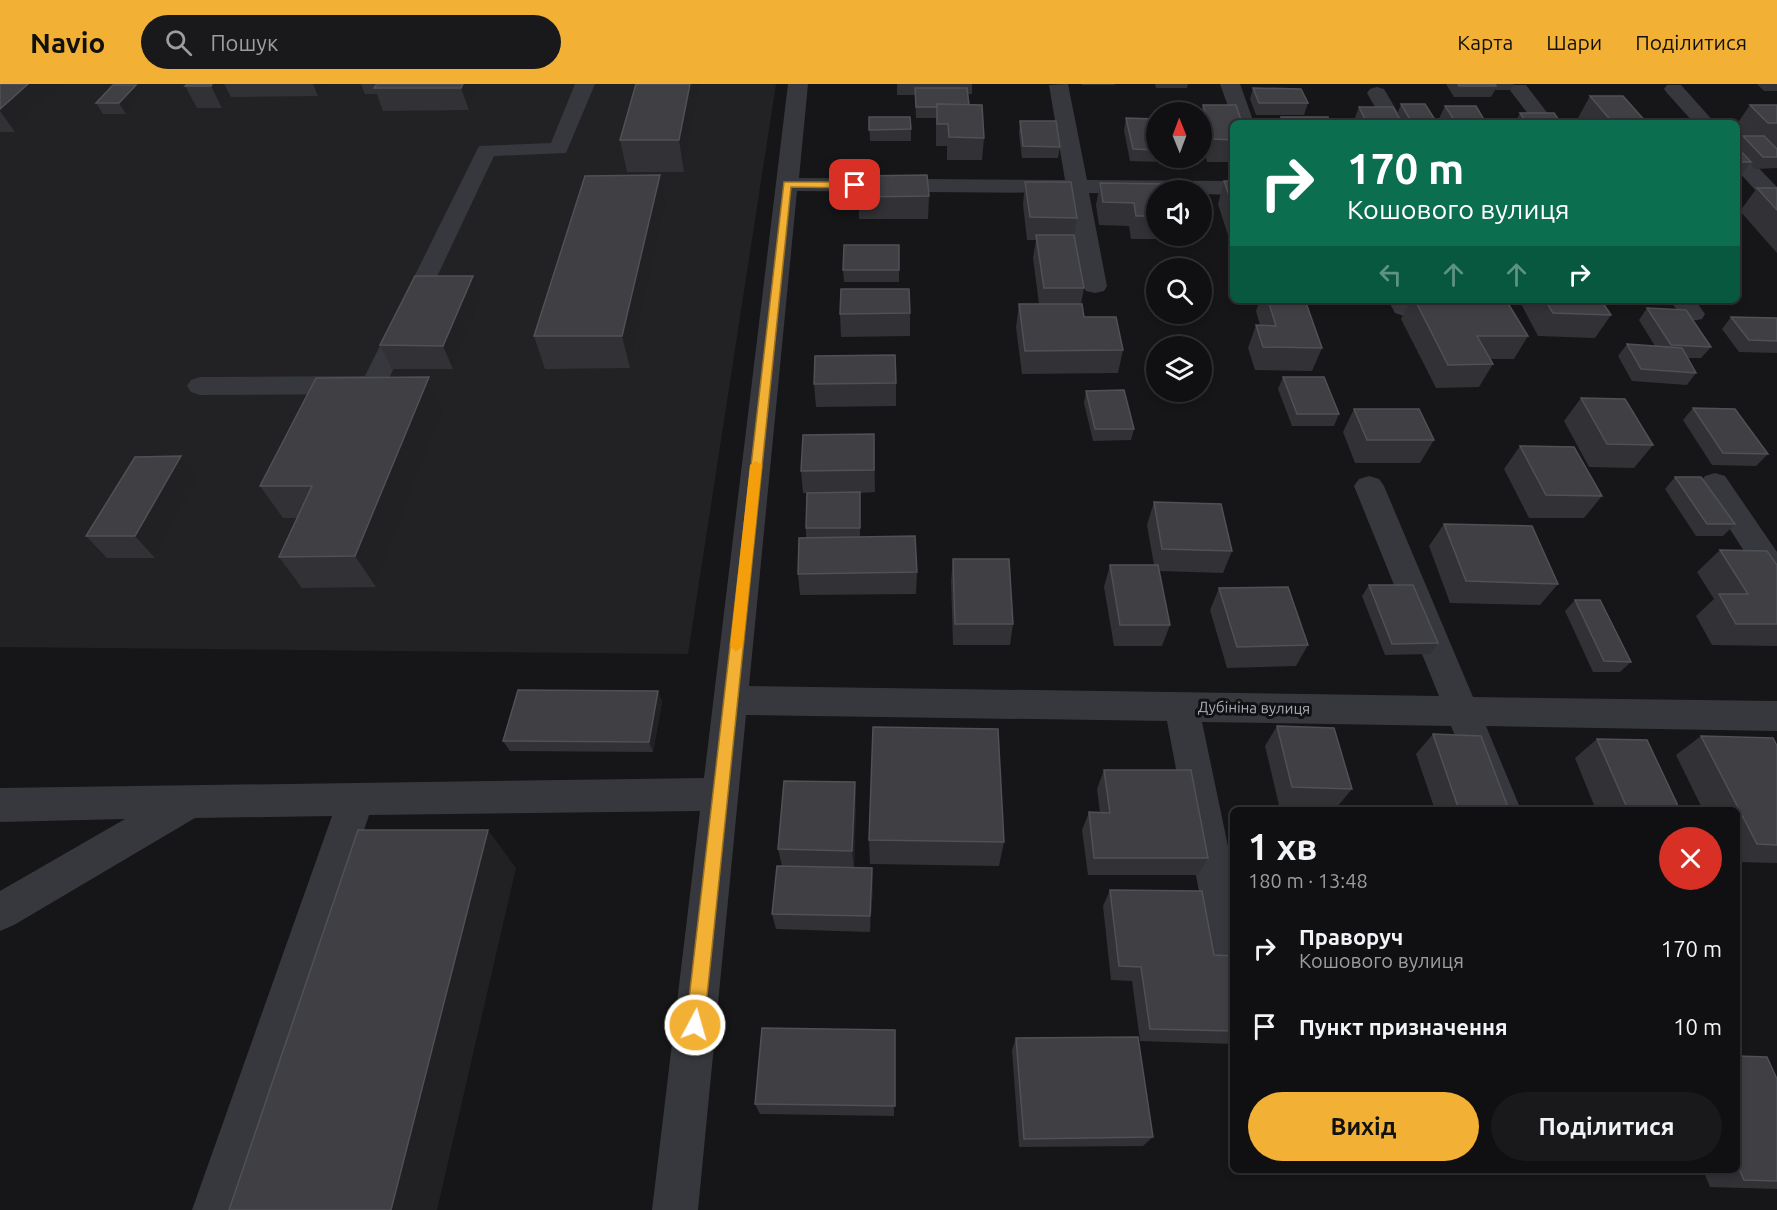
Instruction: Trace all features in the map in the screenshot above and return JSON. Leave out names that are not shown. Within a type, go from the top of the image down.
[{"type":"street","points":[[200,386],[374,385],[486,150],[560,149],[585,84]]},
{"type":"street","points":[[675,1210],[798,84]]},
{"type":"street","points":[[1230,84],[1243,120]]},
{"type":"street","points":[[1059,86],[1079,186],[1095,286]]},
{"type":"street","points":[[1674,89],[1702,120]]},
{"type":"street","points":[[1519,90],[1543,120]]},
{"type":"street","points":[[1377,93],[1392,120]]},
{"type":"street","points":[[1740,160],[1775,195]]},
{"type":"street","points":[[787,184],[1230,188]]},
{"type":"street","points":[[1740,192],[1775,195]]},
{"type":"street","points":[[1715,483],[1777,577]]},
{"type":"street","points":[[1369,486],[1502,807]]},
{"type":"street","name":"Дубініна вулиця","points":[[730,700],[1777,716]]},
{"type":"street","points":[[1181,706],[1230,951]]},
{"type":"street","points":[[0,805],[720,794]]},
{"type":"street","points":[[215,1210],[357,799]]},
{"type":"street","points":[[0,912],[190,802]]},
{"type":"shaded area","points":[[0,84],[776,84],[688,654],[0,647]]},
{"type":"building","points":[[0,84],[28,84],[0,109]]},
{"type":"building","points":[[187,84],[212,84],[211,86],[185,86]]},
{"type":"building","points":[[377,84],[463,84],[461,88],[374,88]]},
{"type":"building","points":[[636,84],[690,84],[679,140],[620,140]]},
{"type":"building","points":[[1458,84],[1495,84],[1496,86],[1459,86]]},
{"type":"building","points":[[113,85],[136,85],[119,103],[96,103]]},
{"type":"building","points":[[915,88],[967,88],[969,105],[937,104],[937,107],[916,107]]},
{"type":"building","points":[[1253,88],[1301,89],[1308,103],[1259,103]]},
{"type":"building","points":[[1590,96],[1623,96],[1644,120],[1610,120]]},
{"type":"building","points":[[937,104],[982,105],[984,138],[949,137],[948,124],[937,124]]},
{"type":"building","points":[[1401,104],[1425,104],[1435,120],[1410,120]]},
{"type":"building","points":[[1212,105],[1236,105],[1241,120],[1230,120],[1230,140],[1213,139]]},
{"type":"building","points":[[1750,105],[1777,105],[1777,123],[1768,123]]},
{"type":"building","points":[[1445,106],[1476,106],[1484,120],[1454,120]]},
{"type":"building","points":[[1359,107],[1393,107],[1400,120],[1366,120]]},
{"type":"building","points":[[1520,113],[1554,113],[1559,120],[1525,120]]},
{"type":"building","points":[[869,117],[910,117],[911,129],[869,130]]},
{"type":"building","points":[[1281,117],[1328,117],[1329,120],[1282,120]]},
{"type":"building","points":[[1126,118],[1146,119],[1146,150],[1133,149]]},
{"type":"building","points":[[1020,121],[1056,121],[1060,147],[1023,146]]},
{"type":"building","points":[[1743,136],[1764,136],[1777,149],[1777,157],[1763,157]]},
{"type":"building","points":[[1740,150],[1751,162],[1740,162]]},
{"type":"building","points":[[660,175],[622,336],[534,336],[585,176]]},
{"type":"building","points":[[927,175],[929,196],[858,197],[858,176]]},
{"type":"building","points":[[1224,181],[1230,181],[1230,198]]},
{"type":"building","points":[[1025,182],[1071,182],[1077,218],[1030,217]]},
{"type":"building","points":[[1100,183],[1146,184],[1146,216],[1136,216],[1134,203],[1103,202]]},
{"type":"building","points":[[1757,188],[1777,188],[1777,210]]},
{"type":"building","points":[[1036,235],[1074,235],[1084,288],[1044,288]]},
{"type":"building","points":[[844,245],[899,245],[899,270],[843,270]]},
{"type":"building","points":[[415,276],[473,276],[443,346],[380,345]]},
{"type":"building","points":[[841,289],[909,289],[910,313],[840,314]]},
{"type":"building","points":[[1269,303],[1306,303],[1322,348],[1263,347],[1256,325],[1276,326]]},
{"type":"building","points":[[1417,303],[1508,303],[1528,336],[1477,336],[1493,364],[1448,365]]},
{"type":"building","points":[[1547,303],[1603,303],[1611,315],[1553,313]]},
{"type":"building","points":[[1019,304],[1082,304],[1084,317],[1116,317],[1123,350],[1025,351]]},
{"type":"building","points":[[1647,308],[1686,310],[1711,347],[1671,345]]},
{"type":"building","points":[[1731,317],[1777,318],[1777,341],[1749,340]]},
{"type":"building","points":[[1627,344],[1682,348],[1696,373],[1641,369]]},
{"type":"building","points":[[895,355],[896,383],[814,384],[815,356]]},
{"type":"building","points":[[429,377],[355,556],[279,557],[312,486],[260,486],[316,378]]},
{"type":"building","points":[[1283,377],[1324,377],[1339,414],[1297,414]]},
{"type":"building","points":[[1124,390],[1134,429],[1095,429],[1086,391]]},
{"type":"building","points":[[1581,398],[1625,399],[1653,445],[1607,444]]},
{"type":"building","points":[[1693,408],[1735,409],[1768,454],[1723,453]]},
{"type":"building","points":[[1354,409],[1419,409],[1434,440],[1367,440]]},
{"type":"building","points":[[874,434],[874,470],[801,471],[803,435]]},
{"type":"building","points":[[1520,446],[1574,447],[1602,496],[1546,495]]},
{"type":"building","points":[[181,456],[135,536],[86,536],[135,457]]},
{"type":"building","points":[[1675,477],[1701,477],[1735,524],[1707,524]]},
{"type":"building","points":[[860,492],[860,528],[806,528],[807,493]]},
{"type":"building","points":[[1154,502],[1221,504],[1232,551],[1162,549]]},
{"type":"building","points":[[1444,524],[1532,526],[1558,584],[1466,581]]},
{"type":"building","points":[[915,536],[917,572],[798,574],[799,538]]},
{"type":"building","points":[[1720,550],[1767,551],[1777,565],[1777,624],[1736,624],[1719,594],[1748,594]]},
{"type":"building","points":[[953,559],[1009,559],[1013,624],[955,624]]},
{"type":"building","points":[[1110,565],[1158,565],[1170,625],[1120,625]]},
{"type":"building","points":[[1369,585],[1413,585],[1438,643],[1392,644]]},
{"type":"building","points":[[1288,587],[1308,645],[1237,647],[1219,588]]},
{"type":"building","points":[[1575,600],[1600,600],[1631,662],[1604,661]]},
{"type":"building","points":[[518,690],[658,691],[649,742],[503,741]]},
{"type":"building","points":[[1277,726],[1334,728],[1352,789],[1292,787]]},
{"type":"building","points":[[873,727],[998,729],[1004,842],[869,840]]},
{"type":"building","points":[[1433,734],[1481,736],[1508,807],[1458,807]]},
{"type":"building","points":[[1701,736],[1773,738],[1777,746],[1777,845],[1757,844],[1740,807],[1738,807]]},
{"type":"building","points":[[1597,739],[1647,740],[1679,807],[1627,807]]},
{"type":"building","points":[[1104,770],[1191,770],[1208,858],[1094,858],[1089,812],[1110,813]]},
{"type":"building","points":[[784,781],[855,782],[852,851],[778,849]]},
{"type":"building","points":[[358,830],[488,830],[391,1210],[229,1210]]},
{"type":"building","points":[[777,866],[872,868],[870,916],[772,914]]},
{"type":"building","points":[[1110,890],[1202,891],[1214,955],[1230,956],[1230,1031],[1150,1029],[1141,967],[1119,966]]},
{"type":"building","points":[[762,1028],[895,1030],[895,1106],[755,1104]]},
{"type":"building","points":[[1138,1037],[1153,1137],[1024,1139],[1016,1038]]},
{"type":"building","points":[[1740,1056],[1767,1057],[1777,1079],[1777,1181],[1744,1180],[1740,1171]]},
{"type":"slow traffic","points":[[736,646],[756,465]]},
{"type":"route","points":[[695,1025],[787,184],[855,185]]}]
